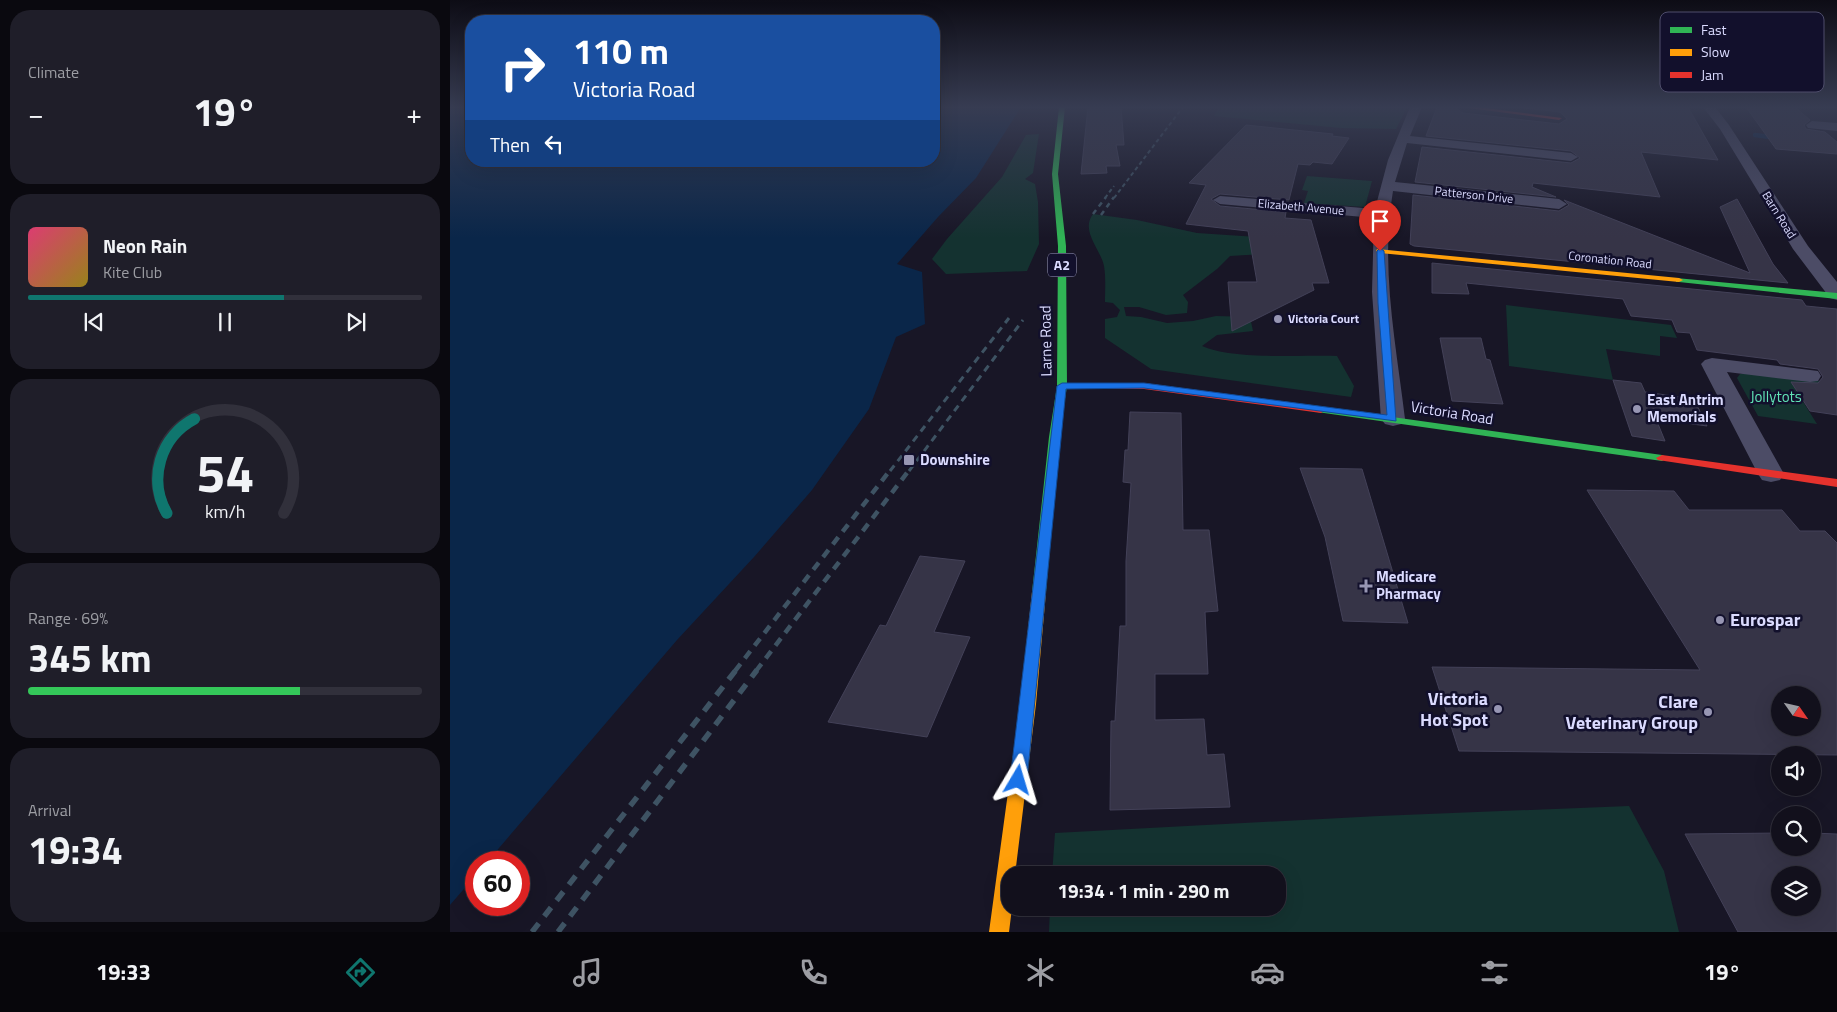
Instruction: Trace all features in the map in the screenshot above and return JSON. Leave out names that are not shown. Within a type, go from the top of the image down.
[{"type":"main road","name":"Larne Road","points":[[999,932],[1028,704],[1054,437],[1062,386],[1062,246],[1055,174],[1057,150]]},
{"type":"main road","name":"Coronation Road","points":[[1380,251],[1837,295]]},
{"type":"main road","name":"Victoria Road","points":[[1062,386],[1144,386],[1392,419],[1837,483]]},
{"type":"street","points":[[1392,419],[1382,303],[1380,251],[1382,214],[1399,150]]},
{"type":"street","points":[[1510,150],[1571,157]]},
{"type":"street","name":"Barn Road","points":[[1740,150],[1801,249],[1837,295]]},
{"type":"street","name":"Patterson Drive","points":[[1389,186],[1559,204]]},
{"type":"street","name":"Elizabeth Avenue","points":[[1220,200],[1382,214]]},
{"type":"street","points":[[1771,474],[1712,364],[1810,376]]},
{"type":"green space","points":[[1017,150],[1036,150],[1033,173],[1025,179],[1035,184],[1038,202],[1039,244],[1027,271],[946,274],[932,259],[947,239],[1002,177]]},
{"type":"green space","points":[[1307,176],[1372,181],[1365,207],[1304,203],[1308,191],[1302,190]]},
{"type":"green space","points":[[1093,214],[1137,220],[1197,233],[1272,238],[1279,253],[1230,256],[1217,269],[1183,295],[1188,302],[1187,313],[1166,315],[1139,307],[1124,307],[1126,316],[1141,317],[1167,323],[1193,321],[1216,316],[1250,317],[1253,331],[1217,335],[1202,346],[1249,355],[1337,356],[1354,386],[1351,397],[1151,369],[1105,338],[1105,319],[1117,317],[1120,310],[1113,303],[1105,302],[1104,266],[1092,240],[1089,227]]},
{"type":"green space","points":[[1506,305],[1671,325],[1677,338],[1660,336],[1660,356],[1606,349],[1613,380],[1509,366]]},
{"type":"green space","name":"Jollytots","points":[[1751,373],[1837,383],[1795,389],[1817,424],[1758,416],[1737,378],[1740,374]]},
{"type":"green space","points":[[1629,806],[1664,871],[1679,932],[1049,932],[1050,916],[1286,916],[1286,866],[1053,866],[1055,833],[1379,816]]},
{"type":"water","points":[[450,150],[465,150],[465,167],[940,167],[940,150],[993,150],[976,178],[938,217],[897,264],[922,272],[925,324],[896,337],[869,409],[812,490],[754,557],[677,640],[496,851],[465,851],[465,888],[450,905]]},
{"type":"building","points":[[1083,150],[1117,150],[1120,166],[1106,166],[1107,173],[1081,174]]},
{"type":"building","points":[[1221,150],[1341,150],[1332,164],[1313,162],[1310,165],[1298,164],[1289,200],[1220,194],[1211,199],[1220,206],[1286,212],[1285,218],[1311,220],[1329,283],[1312,283],[1314,290],[1232,331],[1228,282],[1257,282],[1248,231],[1186,224],[1206,185],[1189,183]]},
{"type":"building","points":[[1421,150],[1455,150],[1571,163],[1580,158],[1571,151],[1566,150],[1713,150],[1718,160],[1641,152],[1660,197],[1533,183],[1532,187],[1556,197],[1415,182]]},
{"type":"building","points":[[1794,150],[1837,150],[1837,154]]},
{"type":"building","points":[[1413,195],[1559,211],[1569,205],[1564,200],[1750,273],[1720,207],[1737,199],[1773,264],[1788,283],[1414,246],[1410,244]]},
{"type":"building","points":[[1432,263],[1802,300],[1806,306],[1837,309],[1837,415],[1810,411],[1791,382],[1818,383],[1823,377],[1818,369],[1780,364],[1777,360],[1697,350],[1690,333],[1677,332],[1672,320],[1631,316],[1623,299],[1466,283],[1469,294],[1432,293]]},
{"type":"building","points":[[1440,338],[1481,338],[1486,359],[1490,360],[1503,404],[1452,401]]},
{"type":"building","points":[[1613,380],[1641,383],[1645,392],[1694,399],[1707,426],[1656,419],[1665,441],[1632,436]]},
{"type":"building","points":[[1130,412],[1181,413],[1183,530],[1209,530],[1218,611],[1205,612],[1208,674],[1155,674],[1155,720],[1204,719],[1207,755],[1224,754],[1230,807],[1110,810],[1111,721],[1115,721],[1120,626],[1126,626],[1126,561],[1131,483],[1123,482],[1125,450],[1128,450]]},
{"type":"building","points":[[1300,468],[1362,469],[1408,623],[1343,621],[1325,537]]},
{"type":"building","points":[[1587,490],[1674,491],[1689,510],[1782,510],[1800,531],[1825,531],[1837,543],[1837,755],[1821,755],[1821,746],[1771,746],[1771,754],[1459,751],[1432,667],[1700,670]]},
{"type":"building","points":[[920,556],[965,561],[934,632],[970,637],[927,737],[828,722],[880,625],[886,626]]},
{"type":"building","points":[[1771,833],[1771,856],[1821,856],[1821,833],[1837,834],[1837,932],[1738,932],[1685,834]]},
{"type":"railway","points":[[1114,198],[1150,150]]},
{"type":"railway","points":[[1105,198],[1114,186]]},
{"type":"railway","points":[[1093,214],[1106,197]]},
{"type":"railway","points":[[1101,215],[1114,197]]},
{"type":"railway","points":[[890,471],[1009,318]]},
{"type":"railway","points":[[909,471],[1023,320]]},
{"type":"railway","points":[[735,671],[891,469]]},
{"type":"railway","points":[[756,671],[910,469]]},
{"type":"railway","points":[[532,932],[736,670]]},
{"type":"railway","points":[[558,932],[757,670]]},
{"type":"traffic: fast","points":[[1039,592],[1054,437],[1062,386],[1062,246],[1055,174],[1057,150]]},
{"type":"traffic: fast","points":[[1679,280],[1837,296]]},
{"type":"traffic: fast","points":[[1321,410],[1662,458]]},
{"type":"traffic: slow","points":[[1380,251],[1679,280]]},
{"type":"traffic: slow","points":[[999,932],[1028,704],[1039,592]]},
{"type":"traffic: jam","points":[[1062,386],[1144,386],[1321,410]]},
{"type":"traffic: jam","points":[[1662,458],[1837,483]]},
{"type":"place","name":"Victoria Court","points":[[1278,319]]},
{"type":"place","name":"East Antrim Memorials","points":[[1637,409]]},
{"type":"place","name":"Downshire","points":[[909,460]]},
{"type":"place","name":"Medicare Pharmacy","points":[[1366,586]]},
{"type":"place","name":"Eurospar","points":[[1720,620]]},
{"type":"place","name":"Victoria Hot Spot","points":[[1498,709]]},
{"type":"place","name":"Clare Veterinary Group","points":[[1708,712]]},
{"type":"route","points":[[1018,780],[1028,704],[1054,437],[1062,386],[1144,386],[1175,389],[1392,419],[1382,303],[1380,251]]}]
